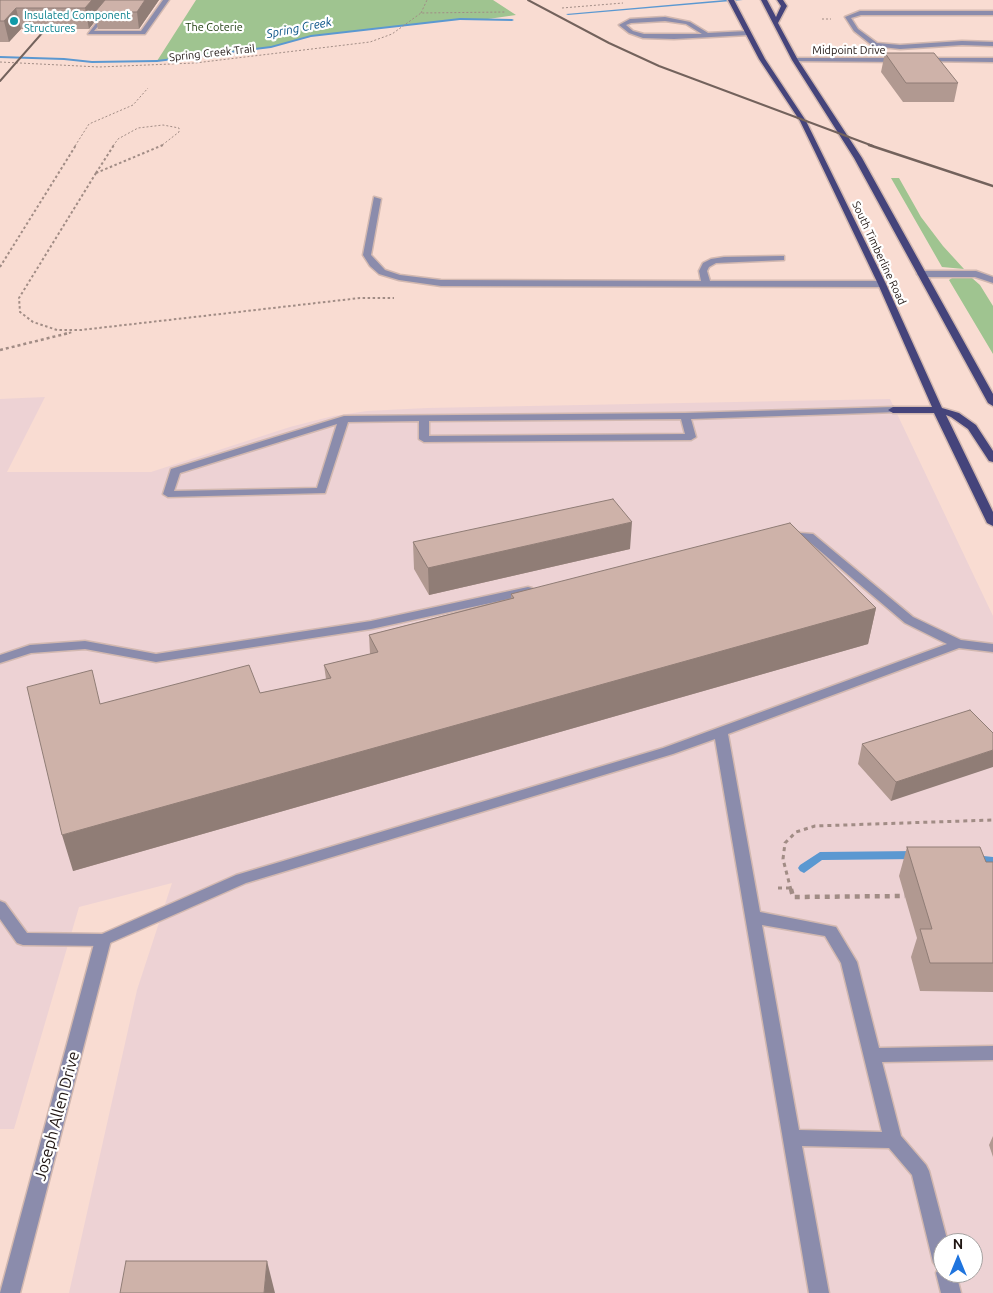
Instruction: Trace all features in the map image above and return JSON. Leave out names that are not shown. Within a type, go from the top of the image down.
[{"type":"main road","name":"South Timberline Road","points":[[731,0],[762,59],[803,121],[882,284],[938,410],[993,523]]},
{"type":"main road","name":"South Timberline Road","points":[[764,0],[795,60],[858,158],[993,403]]},
{"type":"main road","points":[[776,22],[784,6],[780,0]]},
{"type":"main road","points":[[893,410],[938,410],[955,415],[972,427],[993,459]]},
{"type":"street","points":[[118,0],[90,33],[143,33],[166,0]]},
{"type":"street","points":[[993,13],[860,13],[848,17],[856,30],[875,45],[900,47],[962,43],[993,44]]},
{"type":"street","points":[[706,34],[688,23],[665,19],[630,21],[622,25],[631,32],[643,36],[674,37],[748,33]]},
{"type":"street","name":"Midpoint Drive","points":[[795,60],[909,60]]},
{"type":"street","points":[[919,60],[993,60]]},
{"type":"street","points":[[377,199],[368,255],[373,264],[382,272],[399,277],[441,282],[882,284]]},
{"type":"street","points":[[706,283],[703,271],[706,265],[714,261],[724,259],[781,258]]},
{"type":"street","points":[[921,274],[976,274],[993,280]]},
{"type":"street","points":[[344,419],[321,491],[168,494],[175,470],[344,419],[685,416],[893,410]]},
{"type":"street","points":[[424,419],[424,439],[692,437],[685,416]]},
{"type":"street","points":[[775,536],[785,534],[809,536],[909,620],[958,644],[993,648]]},
{"type":"street","points":[[0,660],[30,649],[85,645],[156,658],[371,625],[544,587]]},
{"type":"street","points":[[0,907],[23,939],[104,940],[241,880],[668,751],[958,644]]},
{"type":"street","points":[[721,732],[819,1293]]},
{"type":"street","points":[[754,917],[830,930],[849,962],[893,1140],[920,1171],[936,1233]]},
{"type":"street","name":"Joseph Allen Drive","points":[[10,1293],[104,940]]},
{"type":"street","points":[[873,1055],[993,1053]]},
{"type":"street","points":[[792,1138],[893,1140]]},
{"type":"path","points":[[427,0],[421,13],[506,12]]},
{"type":"path","points":[[562,8],[628,2]]},
{"type":"path","name":"Spring Creek Trail","points":[[0,62],[99,67],[174,65],[357,44],[380,39],[399,29],[421,13]]},
{"type":"path","points":[[0,267],[89,124],[133,105],[148,88]]},
{"type":"path","points":[[96,173],[160,147],[174,138],[179,132],[179,128],[163,125],[149,126],[129,132],[118,139],[96,173],[19,298],[20,312],[33,322],[57,330],[81,330],[360,298],[398,298]]},
{"type":"path","points":[[0,350],[81,330]]},
{"type":"path","points":[[904,896],[793,897],[783,859],[785,843],[796,832],[815,826],[993,820]]},
{"type":"path","points":[[778,888],[790,888]]},
{"type":"shaded area","points":[[45,397],[7,472],[151,472],[290,427],[333,416],[367,411],[427,408],[890,399],[993,616],[993,1293],[69,1293],[137,990],[172,883],[79,907],[14,1129],[0,1129],[0,399]]},
{"type":"green space","name":"The Coterie","points":[[196,0],[493,0],[516,15],[488,19],[460,19],[311,36],[271,47],[157,61]]},
{"type":"green space","points":[[891,178],[899,178],[921,217],[943,246],[964,269],[942,267]]},
{"type":"green space","points":[[952,278],[972,278],[980,285],[993,306],[993,354],[949,280]]},
{"type":"building","points":[[0,0],[92,0],[85,8],[16,8],[4,21],[0,21]]},
{"type":"building","points":[[105,0],[145,0],[137,12],[95,12]]},
{"type":"building","points":[[885,53],[934,53],[958,83],[906,83]]},
{"type":"building","points":[[613,499],[632,522],[428,568],[413,542]]},
{"type":"building","points":[[790,523],[876,608],[62,835],[27,687],[92,670],[100,704],[249,665],[260,693],[331,678],[324,665],[378,652],[369,635],[514,598],[511,594]]},
{"type":"building","points":[[970,710],[993,733],[993,750],[896,782],[862,744]]},
{"type":"building","points":[[907,847],[980,847],[986,862],[993,862],[993,963],[930,963],[920,929],[932,929]]},
{"type":"building","points":[[126,1261],[267,1261],[264,1293],[120,1293]]},
{"type":"waterway","name":"Spring Creek","points":[[568,14],[741,0]]},
{"type":"waterway","name":"Spring Creek","points":[[0,57],[92,62],[157,61],[271,47],[311,36],[460,19],[512,20]]},
{"type":"waterway","points":[[804,868],[820,856],[917,855]]},
{"type":"waterway","points":[[974,860],[993,862]]},
{"type":"railway","points":[[0,81],[71,0]]},
{"type":"railway","points":[[528,0],[609,43],[659,66],[873,146]]},
{"type":"railway","points":[[869,145],[993,186]]},
{"type":"place","name":"Insulated Component Structures","points":[[14,21]]}]
